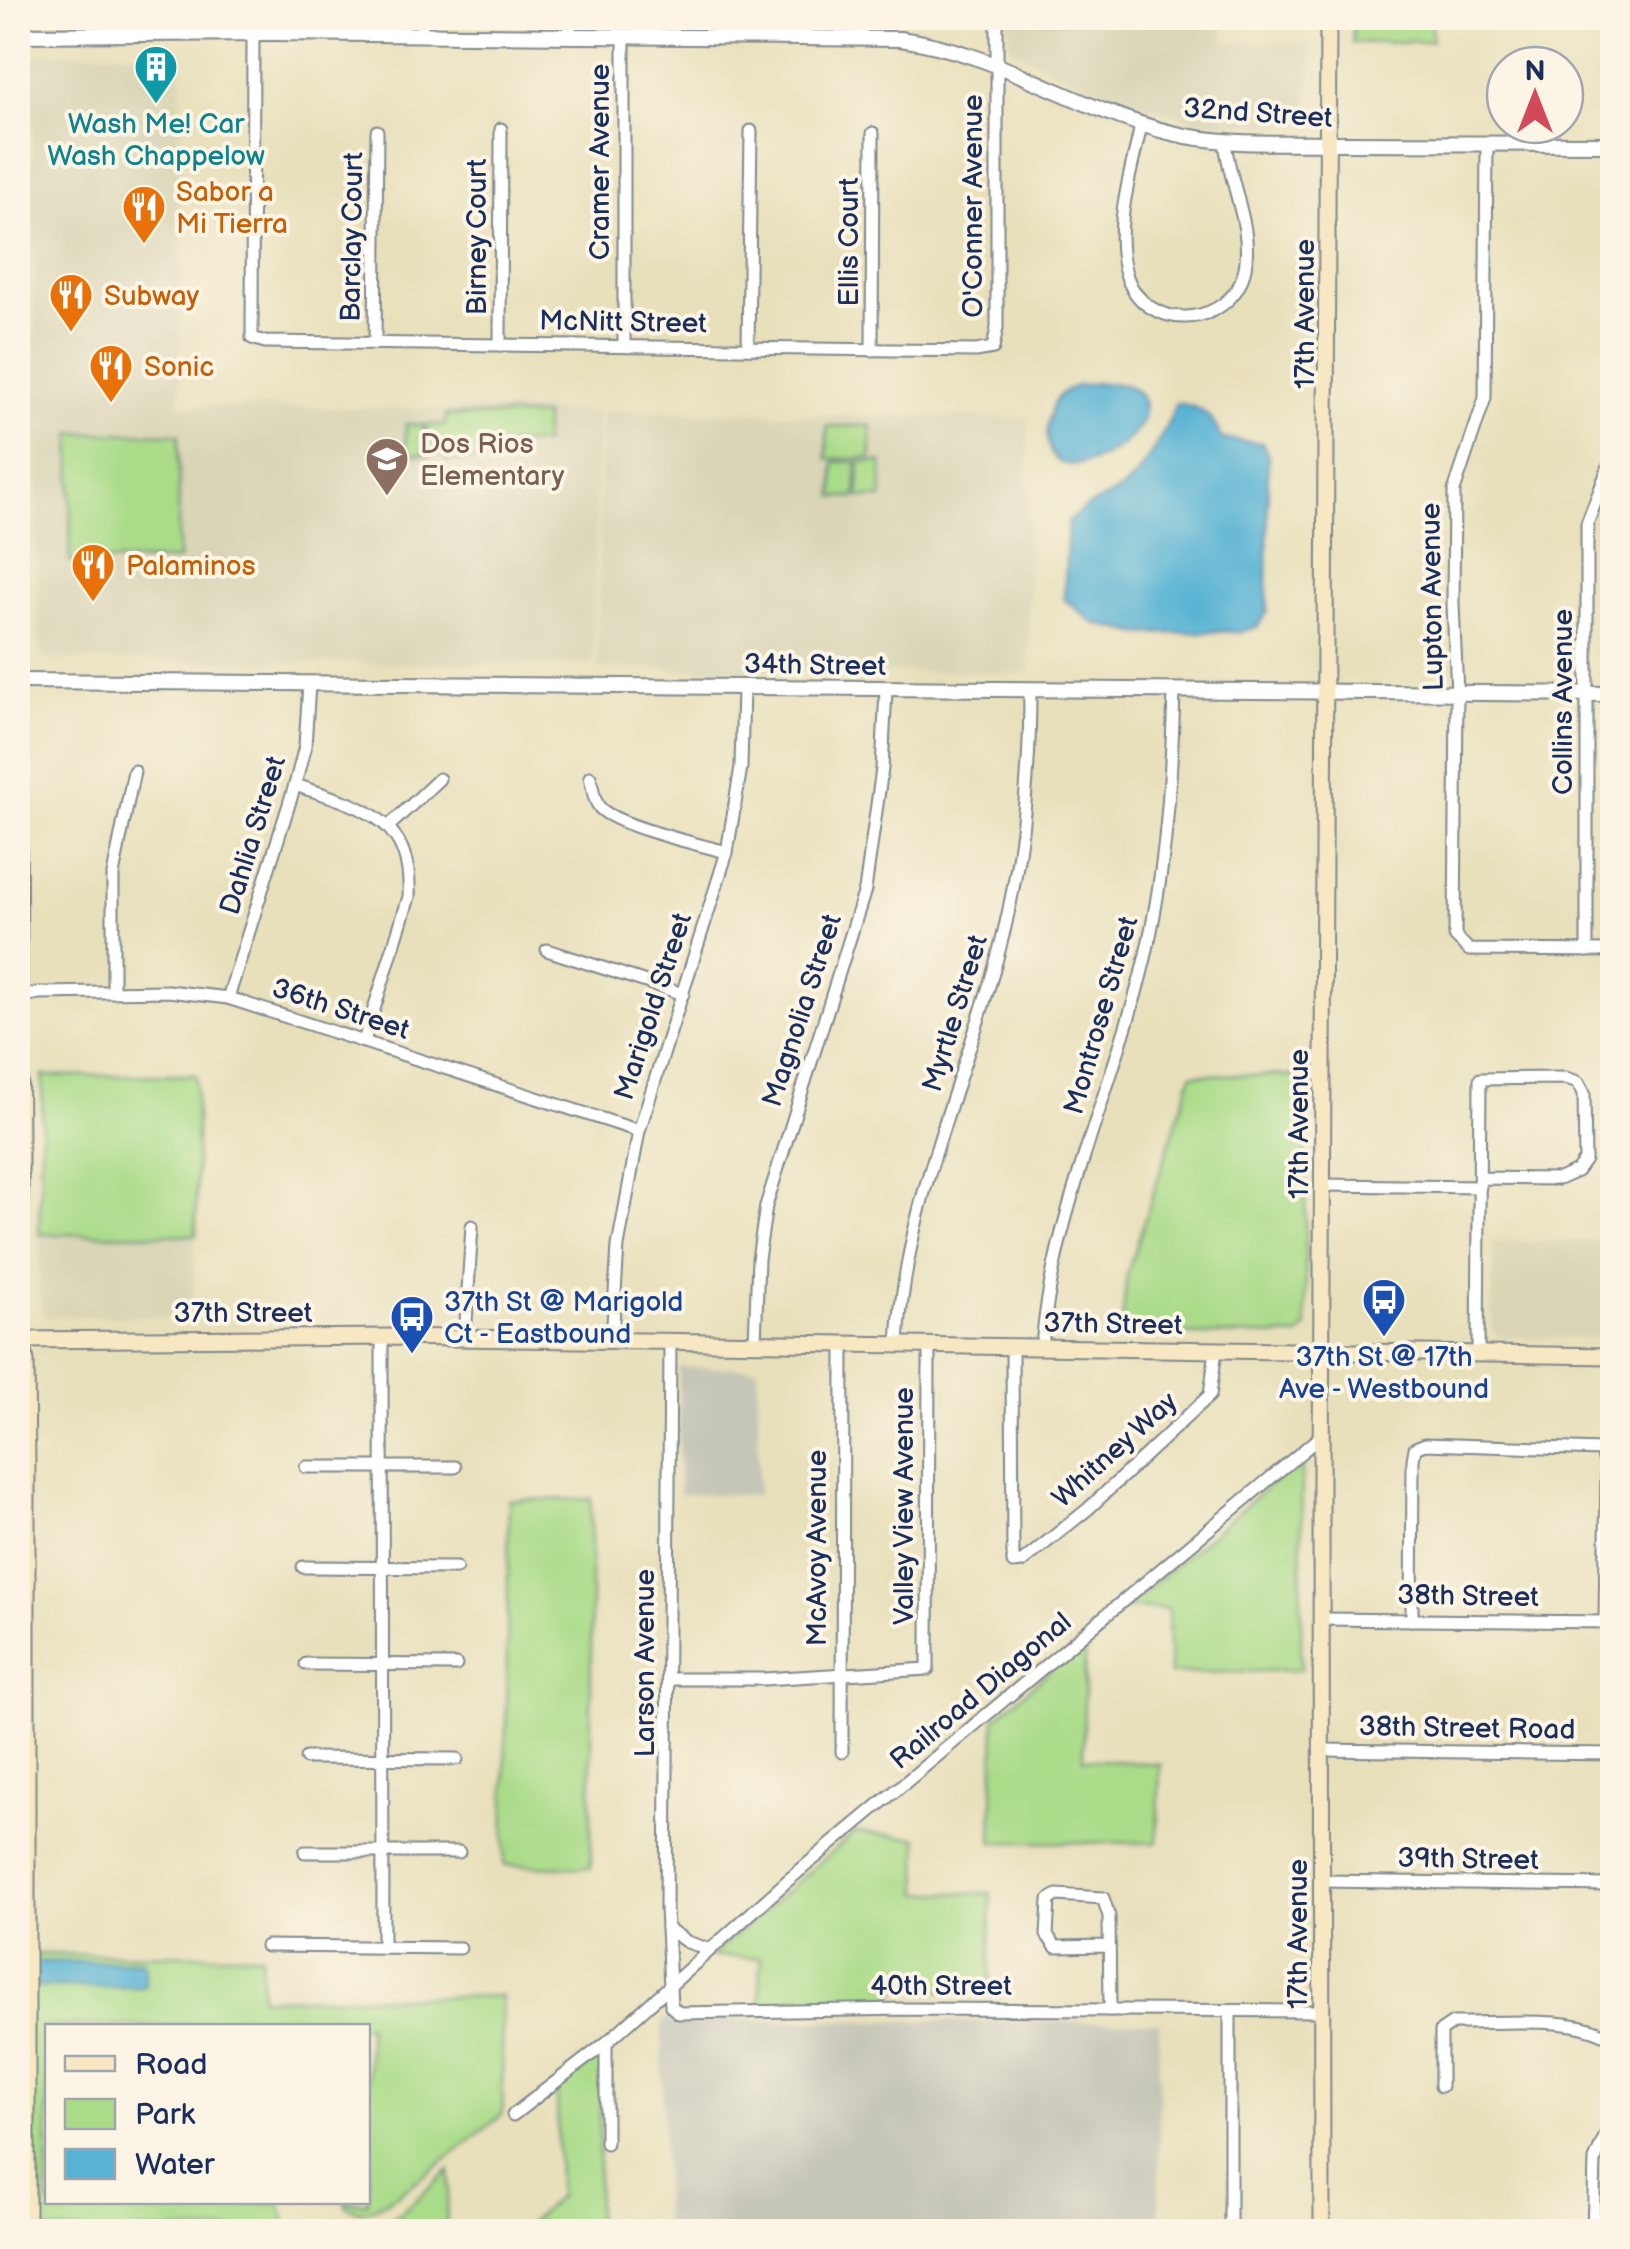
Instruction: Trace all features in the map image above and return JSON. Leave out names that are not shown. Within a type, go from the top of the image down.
[{"type":"main road","name":"17th Avenue","points":[[1322,2232],[1328,18]]},
{"type":"main road","points":[[18,794],[18,1340],[26,1360],[22,2162],[27,2232]]},
{"type":"main road","name":"37th Street","points":[[18,1340],[382,1337],[1612,1356]]},
{"type":"street","points":[[125,18],[126,34]]},
{"type":"street","points":[[422,18],[422,35]]},
{"type":"street","points":[[570,18],[570,37]]},
{"type":"street","points":[[722,18],[722,38]]},
{"type":"street","points":[[859,18],[860,38]]},
{"type":"street","name":"O'Conner Avenue","points":[[994,348],[998,328],[999,244],[997,18]]},
{"type":"street","name":"32nd Street","points":[[18,35],[254,33],[272,25],[422,35],[860,38],[926,42],[997,63],[1108,115],[1175,134],[1225,140],[1485,144]]},
{"type":"street","name":"McNitt Street","points":[[254,33],[252,338],[264,342],[976,351],[994,348]]},
{"type":"street","name":"Cramer Avenue","points":[[624,38],[624,346]]},
{"type":"street","points":[[1142,125],[1123,224],[1124,263],[1129,283],[1140,300],[1174,318],[1210,313],[1227,302],[1243,278],[1244,229],[1228,173],[1225,140]]},
{"type":"street","name":"Birney Court","points":[[500,344],[501,129]]},
{"type":"street","name":"Barclay Court","points":[[375,343],[377,130]]},
{"type":"street","points":[[748,348],[751,132]]},
{"type":"street","name":"Ellis Court","points":[[872,350],[873,133]]},
{"type":"street","name":"32nd Street","points":[[1585,144],[1612,144]]},
{"type":"street","name":"Lupton Avenue","points":[[1487,145],[1485,398],[1454,491],[1454,936],[1469,950],[1586,951]]},
{"type":"street","name":"Collins Avenue","points":[[1586,951],[1587,524],[1612,458]]},
{"type":"street","name":"34th Street","points":[[18,681],[1612,694]]},
{"type":"street","name":"Dahlia Street","points":[[228,998],[295,785],[305,746],[309,684]]},
{"type":"street","name":"Marigold Street","points":[[612,1340],[618,1246],[639,1131],[727,852],[741,766],[742,688]]},
{"type":"street","name":"Magnolia Street","points":[[755,1343],[758,1259],[766,1206],[865,890],[882,769],[886,690]]},
{"type":"street","name":"Myrtle Street","points":[[898,1344],[910,1242],[1007,922],[1026,800],[1030,691]]},
{"type":"street","name":"Montrose Street","points":[[1042,1346],[1052,1266],[1136,994],[1154,918],[1171,786],[1174,692]]},
{"type":"street","points":[[113,992],[114,874],[134,771]]},
{"type":"street","points":[[590,778],[603,811],[727,852]]},
{"type":"street","points":[[389,826],[439,779]]},
{"type":"street","points":[[295,785],[360,807],[389,826],[405,852],[409,897],[364,1041]]},
{"type":"street","points":[[547,950],[683,994]]},
{"type":"street","points":[[1586,951],[1612,950]]},
{"type":"street","name":"36th Street","points":[[19,998],[38,993],[113,992],[194,992],[228,998],[639,1131]]},
{"type":"street","points":[[1323,1185],[1480,1183],[1559,1179],[1577,1171],[1585,1160],[1584,1092],[1578,1082],[1566,1078],[1480,1080],[1480,1183],[1478,1354]]},
{"type":"street","points":[[466,1338],[472,1226]]},
{"type":"street","points":[[382,1337],[384,1948]]},
{"type":"street","name":"Larson Avenue","points":[[670,1341],[667,1928],[671,1984]]},
{"type":"street","name":"McAvoy Avenue","points":[[842,1752],[843,1344]]},
{"type":"street","name":"Valley View Avenue","points":[[841,1675],[928,1669],[928,1344]]},
{"type":"street","name":"Whitney Way","points":[[1012,1345],[1013,1563],[1022,1562],[1088,1509],[1210,1396],[1216,1350]]},
{"type":"street","name":"Railroad Diagonal","points":[[671,1984],[1322,1435]]},
{"type":"street","points":[[1412,1620],[1413,1460],[1415,1448],[1426,1444],[1601,1450],[1607,1468],[1609,1622]]},
{"type":"street","points":[[306,1466],[455,1467]]},
{"type":"street","points":[[303,1567],[456,1568]]},
{"type":"street","name":"38th Street","points":[[1322,1619],[1609,1622]]},
{"type":"street","points":[[306,1664],[456,1665]]},
{"type":"street","points":[[670,1679],[841,1675]]},
{"type":"street","name":"38th Street Road","points":[[1321,1750],[1612,1754]]},
{"type":"street","points":[[306,1758],[458,1760]]},
{"type":"street","points":[[305,1852],[459,1852]]},
{"type":"street","name":"39th Street","points":[[1322,1882],[1612,1885]]},
{"type":"street","points":[[1108,1946],[1056,1947],[1047,1935],[1049,1900],[1057,1896],[1103,1898],[1108,1916],[1110,2010]]},
{"type":"street","points":[[667,1928],[687,1942],[708,1949]]},
{"type":"street","points":[[266,1946],[460,1948]]},
{"type":"street","points":[[512,2116],[606,2043],[671,1984]]},
{"type":"street","name":"40th Street","points":[[671,1984],[671,2006],[679,2013],[894,2009],[1322,2011]]},
{"type":"street","points":[[1230,2011],[1230,2232]]},
{"type":"street","points":[[1441,2086],[1442,2031],[1454,2023],[1569,2025],[1589,2028],[1612,2039]]},
{"type":"street","points":[[606,2043],[606,2143]]},
{"type":"street","points":[[1593,2232],[1595,2160],[1612,2120]]},
{"type":"shaded area","points":[[1010,19],[1223,22],[1224,42],[1312,43],[1308,119],[1288,124],[1203,122],[1138,106],[1015,52],[1009,42]]},
{"type":"shaded area","points":[[42,53],[181,53],[180,406],[598,411],[593,665],[46,660],[39,652],[32,60]]},
{"type":"shaded area","points":[[602,411],[1028,418],[1029,673],[597,668]]},
{"type":"shaded area","points":[[39,1234],[196,1235],[192,1317],[46,1316],[40,1310]]},
{"type":"shaded area","points":[[1612,1241],[1612,1338],[1499,1337],[1492,1330],[1493,1242]]},
{"type":"shaded area","points":[[679,1367],[758,1368],[758,1495],[679,1494]]},
{"type":"shaded area","points":[[662,2020],[1159,2022],[1159,2231],[664,2231]]},
{"type":"green space","points":[[1223,18],[1223,22],[1010,19]]},
{"type":"green space","points":[[1352,18],[1431,18],[1432,41],[1353,43]]},
{"type":"green space","points":[[446,415],[544,416],[544,443],[481,444],[480,461],[446,461],[445,452],[426,455],[426,425],[445,425]]},
{"type":"green space","points":[[406,424],[424,425],[423,455],[405,454]]},
{"type":"green space","points":[[827,426],[871,426],[871,458],[827,459]]},
{"type":"green space","points":[[72,433],[179,434],[178,560],[70,562]]},
{"type":"green space","points":[[834,462],[857,462],[856,497],[834,497]]},
{"type":"green space","points":[[860,462],[882,462],[882,498],[859,497]]},
{"type":"green space","points":[[1192,1074],[1305,1076],[1306,1327],[1299,1336],[1121,1334],[1127,1274]]},
{"type":"green space","points":[[196,1075],[196,1235],[39,1234],[43,1076]]},
{"type":"green space","points":[[1302,1458],[1301,1670],[1170,1674],[1168,1609],[1124,1608]]},
{"type":"green space","points":[[591,1499],[591,1868],[504,1865],[509,1500]]},
{"type":"green space","points":[[1075,1649],[1085,1649],[1083,1759],[1160,1764],[1157,1843],[992,1842],[995,1718]]},
{"type":"green space","points":[[855,1832],[918,1838],[919,1893],[991,1893],[990,1992],[895,1989],[893,1998],[760,2005],[761,1958],[711,1956]]},
{"type":"green space","points":[[26,1954],[261,1955],[261,1998],[501,1996],[503,2114],[391,2199],[362,2211],[345,2204],[370,2204],[370,2024],[45,2024],[45,2204],[281,2204],[288,2231],[27,2231]]},
{"type":"green space","points":[[602,2051],[596,2231],[503,2232],[521,2231],[558,2197],[557,2090]]},
{"type":"green space","points":[[1612,2145],[1612,2231],[1604,2231],[1604,2184]]},
{"type":"green space","points":[[450,2170],[446,2225],[472,2231],[379,2231]]},
{"type":"water","points":[[1097,383],[1124,385],[1137,392],[1144,415],[1139,427],[1117,449],[1102,457],[1074,465],[1062,463],[1050,450],[1048,440],[1052,409],[1065,391]]},
{"type":"water","points":[[1176,403],[1205,413],[1222,439],[1263,443],[1268,456],[1267,612],[1257,627],[1243,631],[1141,634],[1094,623],[1064,599],[1068,522],[1129,483],[1154,450]]},
{"type":"water","points":[[38,1962],[145,1963],[145,1986],[141,1987],[39,1987],[35,1982]]},
{"type":"place","name":"Wash Me! Car Wash Chappelow","points":[[156,105]]},
{"type":"place","name":"Sabor a Mi Tierra","points":[[144,245]]},
{"type":"place","name":"Subway","points":[[71,333]]},
{"type":"place","name":"Sonic","points":[[111,404]]},
{"type":"place","name":"Dos Rios Elementary","points":[[387,497]]},
{"type":"place","name":"Palaminos","points":[[93,603]]},
{"type":"place","name":"37th St @ 17th Ave - Westbound","points":[[1384,1338]]},
{"type":"place","name":"37th St @ Marigold Ct - Eastbound","points":[[412,1355]]}]
